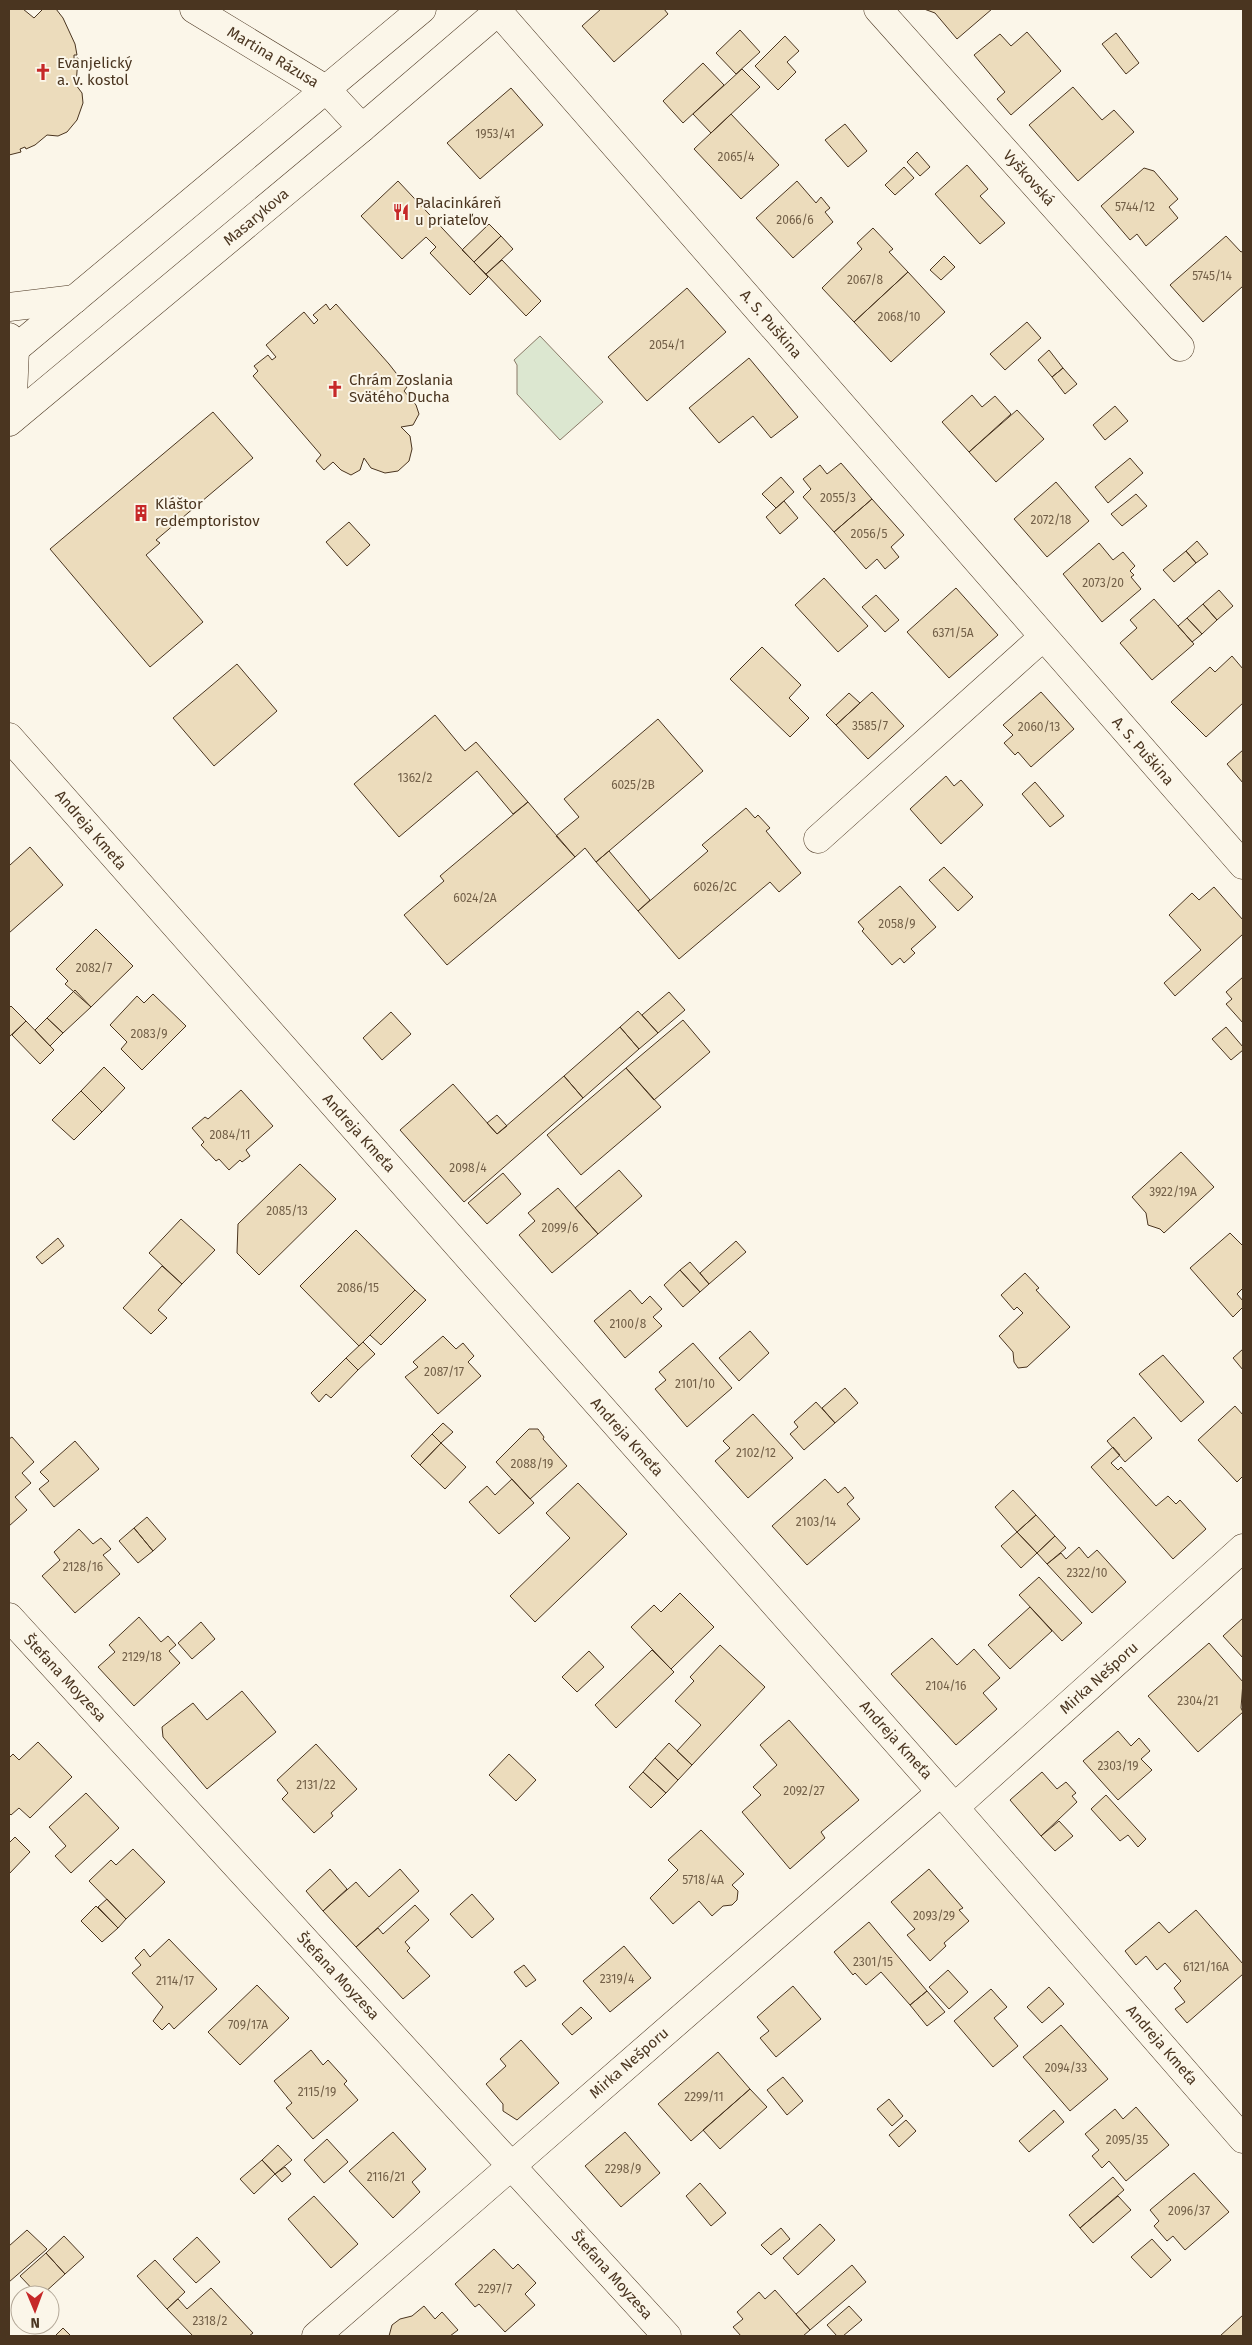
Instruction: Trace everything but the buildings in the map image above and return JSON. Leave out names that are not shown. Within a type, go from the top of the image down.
[{"type":"street","name":"Martina Rázusa","points":[[194,9],[327,90],[362,128]]},
{"type":"street","points":[[10,420],[11,347],[75,300],[422,9]]},
{"type":"street","name":"Vyškovská","points":[[878,9],[1180,347]]},
{"type":"street","name":"Masarykova","points":[[10,420],[362,128],[498,10]]},
{"type":"street","name":"A. S. Puškina","points":[[498,10],[1243,865]]},
{"type":"street","points":[[9,308],[75,300]]},
{"type":"street","points":[[818,839],[1044,637]]},
{"type":"street","name":"Andreja Kmeťa","points":[[9,737],[948,1799],[1243,2139]]},
{"type":"street","name":"Mirka Nešporu","points":[[316,2336],[512,2165],[948,1799],[1243,1548]]},
{"type":"street","name":"Štefana Moyzesa","points":[[9,1617],[667,2336]]},
{"type":"green space","points":[[540,336],[603,402],[560,440],[517,394],[517,365],[514,360]]},
{"type":"place","name":"Evanjelický a. v. kostol","points":[[43,72]]},
{"type":"place","name":"Palacinkáreň u priateľov","points":[[401,212]]},
{"type":"place","name":"Chrám Zoslania Svätého Ducha","points":[[335,389]]},
{"type":"place","name":"Kláštor redemptoristov","points":[[141,513]]}]
